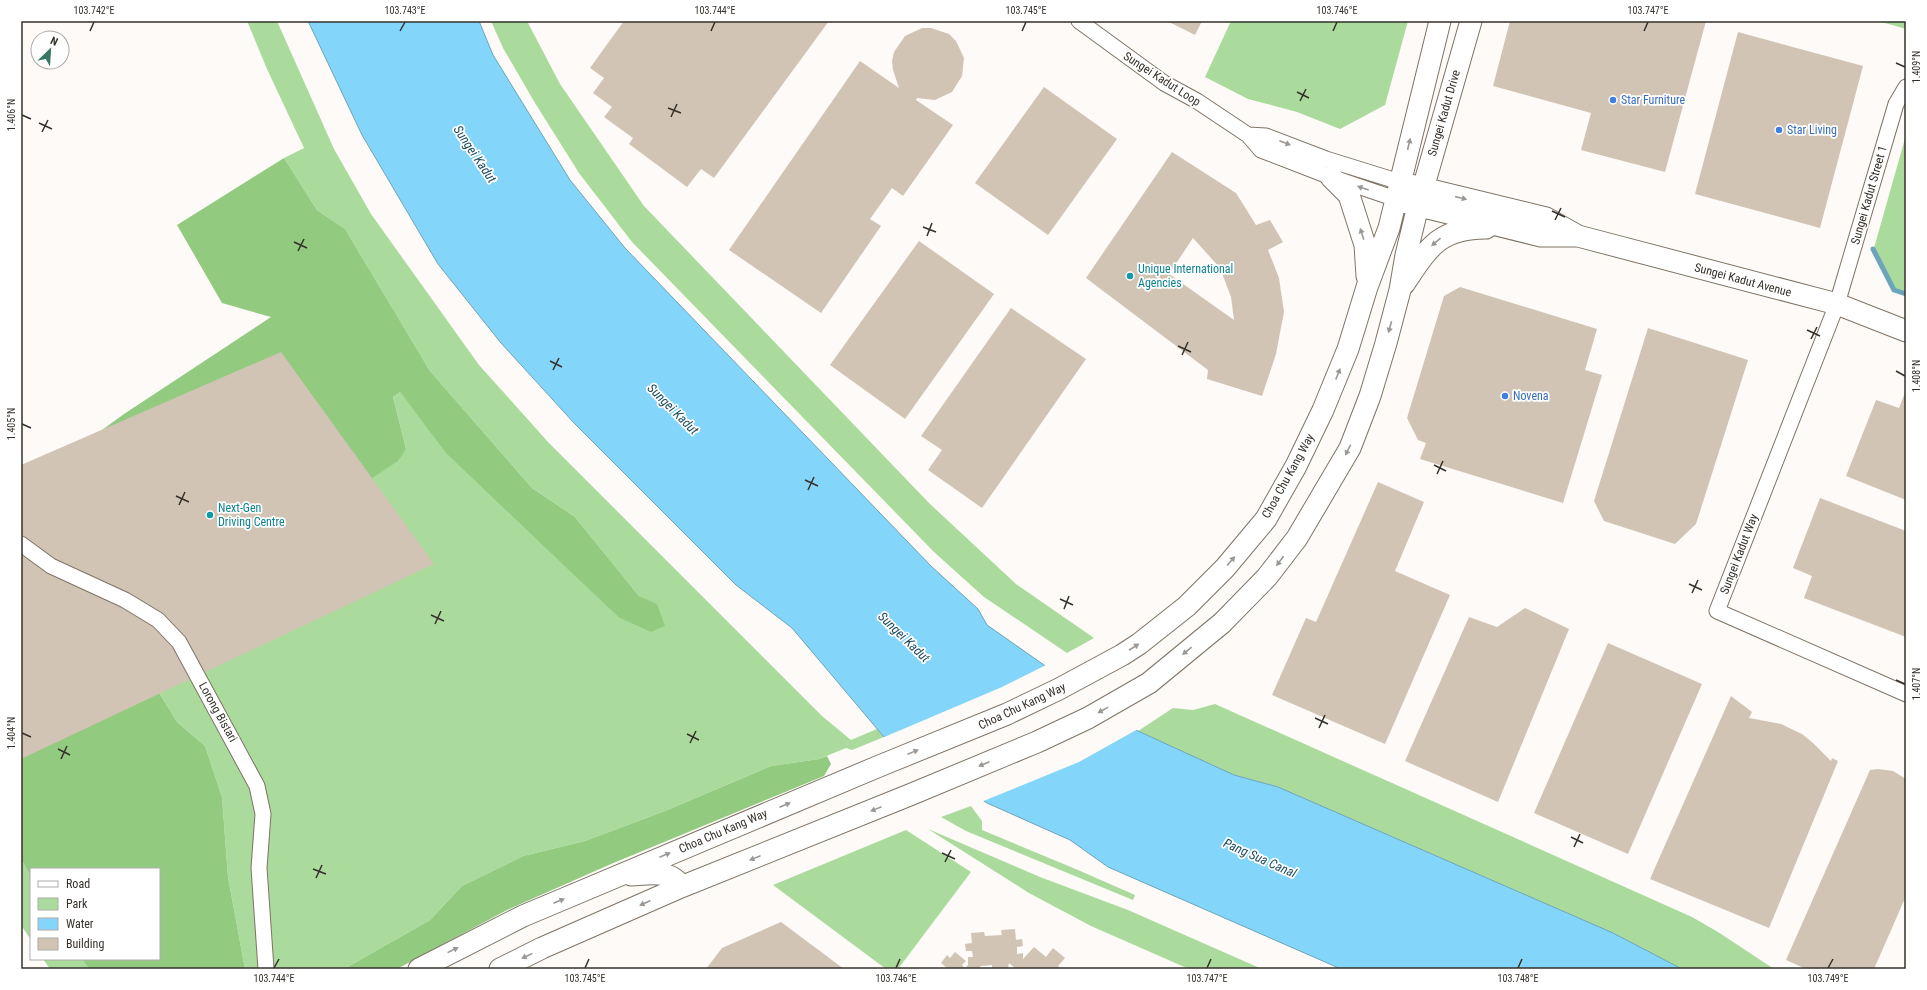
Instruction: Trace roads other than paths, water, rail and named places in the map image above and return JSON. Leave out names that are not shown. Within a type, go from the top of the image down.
[{"type":"main road","name":"Sungei Kadut Drive","points":[[1398,191],[1440,21]]},
{"type":"main road","name":"Sungei Kadut Drive","points":[[1420,197],[1471,21]]},
{"type":"main road","points":[[1331,178],[1348,195],[1358,223],[1365,245],[1367,287]]},
{"type":"main road","name":"Sungei Kadut Avenue","points":[[1398,191],[1514,229],[1541,236],[1578,236]]},
{"type":"main road","name":"Choa Chu Kang Way","points":[[419,969],[523,916],[877,766],[1007,714],[1100,667],[1138,644],[1187,606],[1225,568],[1266,519],[1296,466],[1324,410],[1348,349],[1367,287],[1389,228],[1398,191]]},
{"type":"main road","name":"Sungei Kadut Avenue","points":[[1420,197],[1546,218],[1578,236],[1837,304],[1906,331]]},
{"type":"main road","points":[[500,969],[542,948],[681,887],[912,794],[1037,742],[1088,718],[1149,683],[1222,623],[1267,577],[1297,538],[1350,448],[1370,396],[1400,290],[1406,255],[1420,197]]},
{"type":"main road","points":[[1400,290],[1426,251],[1441,238],[1452,232],[1471,228],[1514,229]]},
{"type":"main road","points":[[616,876],[659,874],[671,877],[679,882],[681,887]]},
{"type":"street","name":"Sungei Kadut Loop","points":[[1079,21],[1164,83],[1197,101],[1248,135],[1261,150],[1331,178],[1398,191]]},
{"type":"street","name":"Sungei Kadut Street 1","points":[[1837,304],[1896,104],[1906,88]]},
{"type":"street","name":"Sungei Kadut Loop","points":[[1248,135],[1266,136],[1326,159],[1398,191]]},
{"type":"street","name":"Sungei Kadut Way","points":[[1837,304],[1717,611],[1906,694]]},
{"type":"street","name":"Lorong Bistari","points":[[21,544],[51,566],[125,600],[158,620],[179,642],[257,786],[263,814],[259,868],[266,969]]},
{"type":"water","points":[[308,21],[479,21],[493,55],[570,180],[625,248],[931,566],[978,609],[987,625],[1138,731],[1234,775],[1278,787],[1613,933],[1682,969],[1341,969],[1108,867],[1070,840],[987,803],[884,737],[792,628],[736,585],[574,423],[501,343],[438,264],[362,135]]},
{"type":"waterway","points":[[1873,249],[1894,290],[1906,294]]},
{"type":"place","name":"Star Furniture","points":[[1613,100]]},
{"type":"place","name":"Star Living","points":[[1779,130]]},
{"type":"place","name":"Unique International Agencies","points":[[1130,276]]},
{"type":"place","name":"Novena","points":[[1505,396]]},
{"type":"place","name":"Next-Gen Driving Centre","points":[[210,515]]},
{"type":"water label","name":"Sungei Kadut","points":[[475,154]]},
{"type":"water label","name":"Sungei Kadut","points":[[673,409]]},
{"type":"water label","name":"Sungei Kadut","points":[[904,637]]},
{"type":"water label","name":"Pang Sua Canal","points":[[1260,858]]}]
